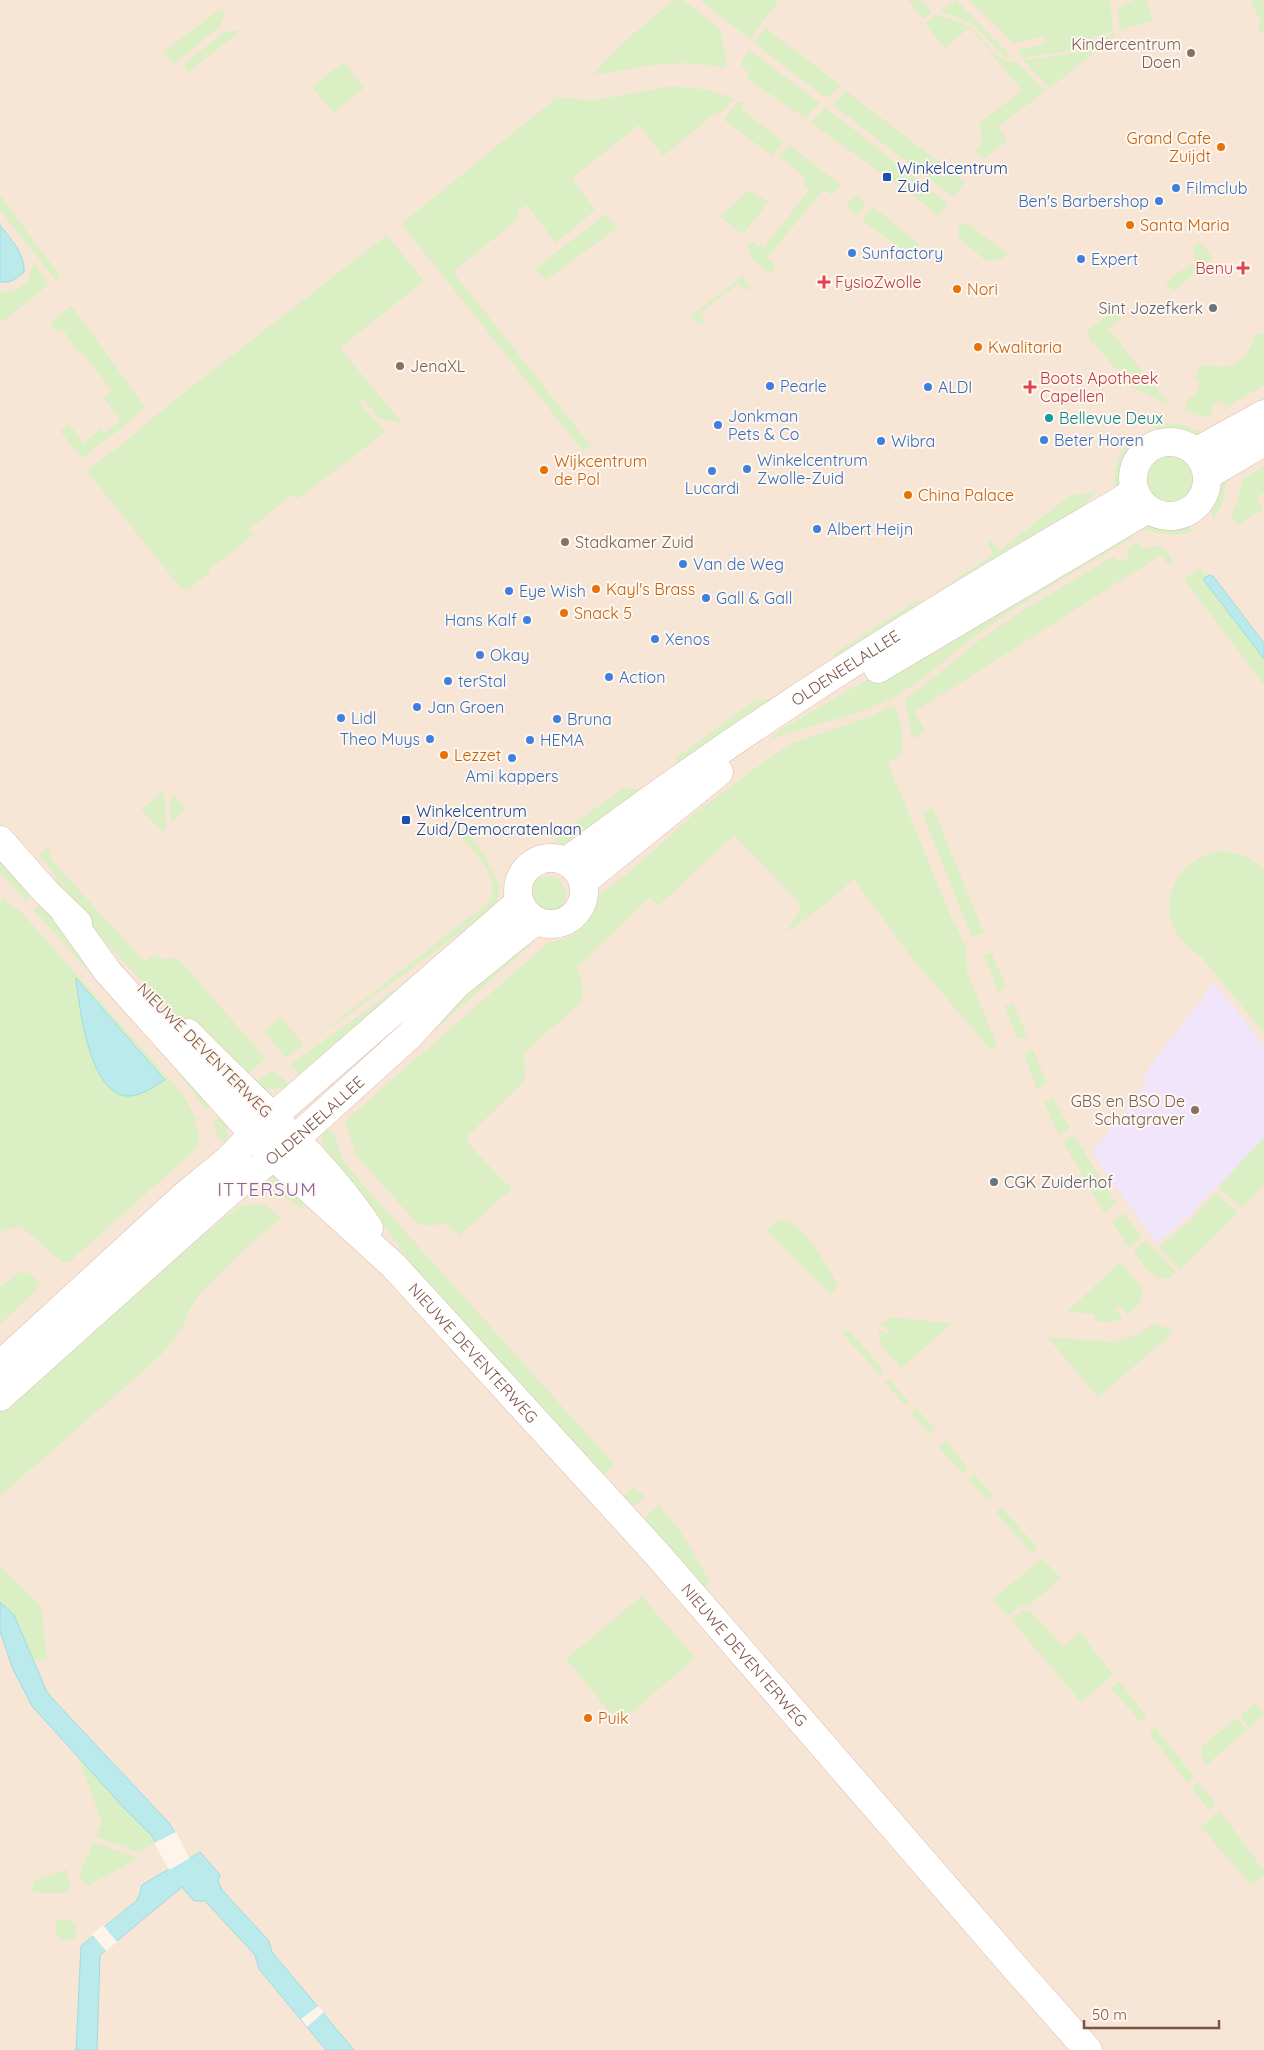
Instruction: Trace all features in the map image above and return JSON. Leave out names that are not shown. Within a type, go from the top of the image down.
[{"type":"street","points":[[1202,463],[1264,414]]},
{"type":"street","points":[[1168,441],[1188,445],[1202,463],[1207,488],[1202,500],[1193,509],[1178,516],[1163,515],[1142,500],[1133,479],[1135,467],[1140,456],[1148,448],[1168,441]]},
{"type":"street","points":[[1202,463],[1264,442]]},
{"type":"street","name":"OLDENEELALLEE","points":[[575,871],[658,793],[814,687],[945,605],[1117,503],[1142,500]]},
{"type":"street","name":"NIEUWE DEVENTERWEG","points":[[0,840],[66,912],[117,959],[224,1070],[244,1087],[263,1126],[658,1554],[1088,2050]]},
{"type":"street","points":[[548,858],[575,871],[585,892],[583,903],[573,917],[558,924],[546,925],[527,911],[518,888],[522,875],[533,862],[548,858]]},
{"type":"street","name":"OLDENEELALLEE","points":[[0,1365],[184,1196],[229,1159],[263,1126],[527,911]]},
{"type":"street","name":"OLDENEELALLEE","points":[[0,1396],[229,1192],[284,1148],[410,1036],[527,911]]},
{"type":"shaded area","points":[[0,0],[1264,0],[1264,2050],[0,2050]]},
{"type":"shaded area","name":"GBS en BSO De Schatgraver","points":[[1214,983],[1264,1045],[1264,1137],[1189,1216],[1156,1243],[1092,1153],[1146,1083],[1142,1077]]},
{"type":"green space","points":[[674,0],[683,0],[716,25],[721,33],[727,65],[723,68],[689,63],[673,63],[593,75],[622,45]]},
{"type":"green space","points":[[700,0],[779,0],[750,39]]},
{"type":"green space","points":[[908,0],[921,0],[932,13],[923,19]]},
{"type":"green space","points":[[956,0],[1014,59],[1004,56],[973,24],[940,11]]},
{"type":"green space","points":[[969,0],[1110,0],[1113,31],[1094,37],[1074,50],[1021,58],[1018,50],[1048,43],[1042,37],[1013,43]]},
{"type":"green space","points":[[1134,0],[1146,0],[1154,20],[1120,30],[1118,8]]},
{"type":"green space","points":[[1251,0],[1262,0],[1264,5],[1264,32],[1260,33],[1258,25],[1262,24]]},
{"type":"green space","points":[[221,9],[225,14],[219,27],[174,64],[163,52]]},
{"type":"green space","points":[[936,15],[970,27],[945,48],[925,24]]},
{"type":"green space","points":[[970,27],[996,55],[1002,59],[1016,61],[1045,91],[998,127],[1007,140],[984,159],[975,151],[983,142],[979,123],[1022,91]]},
{"type":"green space","points":[[766,28],[841,86],[826,98],[753,42]]},
{"type":"green space","points":[[241,30],[189,72],[183,65],[224,32]]},
{"type":"green space","points":[[1113,33],[1116,35],[1050,88],[1023,60],[1075,53]]},
{"type":"green space","points":[[748,49],[820,103],[805,118],[746,78],[750,73],[741,64]]},
{"type":"green space","points":[[344,62],[364,88],[333,113],[312,87]]},
{"type":"green space","points":[[672,86],[708,90],[735,99],[719,114],[717,112],[663,156],[639,125],[572,178],[595,210],[556,243],[527,205],[517,213],[520,217],[453,272],[591,446],[583,451],[404,227],[405,221],[556,98],[591,101]]},
{"type":"green space","points":[[846,91],[965,182],[953,197],[833,105]]},
{"type":"green space","points":[[738,101],[744,104],[742,109],[783,142],[773,156],[724,120]]},
{"type":"green space","points":[[825,107],[948,204],[938,216],[923,203],[811,123]]},
{"type":"green space","points":[[789,145],[841,185],[832,195],[824,189],[767,258],[777,267],[772,272],[756,263],[748,247],[752,242],[764,248],[809,190],[803,183],[805,177],[779,156]]},
{"type":"green space","points":[[747,191],[769,201],[743,234],[720,217]]},
{"type":"green space","points":[[0,195],[57,272],[59,277],[57,282],[0,210]]},
{"type":"green space","points":[[856,195],[866,204],[857,215],[846,206]]},
{"type":"green space","points":[[873,207],[919,244],[915,253],[900,248],[862,220]]},
{"type":"green space","points":[[606,214],[617,228],[546,280],[535,269]]},
{"type":"green space","points":[[965,222],[1007,253],[1003,258],[986,261],[958,237],[959,226]]},
{"type":"green space","points":[[387,235],[424,281],[340,348],[402,423],[380,419],[363,399],[358,402],[386,431],[298,499],[293,494],[249,529],[253,535],[210,569],[209,573],[188,590],[181,588],[90,475],[89,468],[120,446],[171,403]]},
{"type":"green space","points":[[1200,242],[1213,258],[1174,291],[1165,284],[1177,273],[1196,263],[1193,247]]},
{"type":"green space","points":[[34,263],[49,284],[4,321],[0,321],[0,293],[13,291],[26,284]]},
{"type":"green space","points":[[742,276],[751,288],[746,290],[739,283],[699,314],[707,325],[698,323],[691,316]]},
{"type":"green space","points":[[71,305],[145,407],[82,458],[60,431],[69,424],[84,443],[101,429],[104,433],[121,420],[103,397],[112,390],[81,352],[79,353],[62,328],[56,332],[50,324]]},
{"type":"green space","points":[[1114,311],[1121,319],[1108,328],[1168,402],[1167,404],[1132,387],[1090,340],[1088,330]]},
{"type":"green space","points":[[1256,333],[1264,334],[1264,385],[1226,407],[1222,400],[1210,407],[1213,414],[1203,417],[1184,410],[1190,396],[1195,397],[1200,383],[1195,378],[1200,365],[1229,366],[1236,363],[1247,353]]},
{"type":"green space","points":[[1164,423],[1181,424],[1203,433],[1193,440],[1167,433],[1152,426]]},
{"type":"green space","points":[[1127,444],[1130,457],[1128,469],[1118,491],[1114,479],[1116,467]]},
{"type":"green space","points":[[1166,454],[1176,454],[1189,461],[1196,474],[1196,484],[1189,497],[1176,504],[1166,504],[1157,500],[1150,493],[1146,484],[1146,474],[1150,465],[1157,458]]},
{"type":"green space","points":[[1264,466],[1264,493],[1257,497],[1263,509],[1237,525],[1231,515],[1237,503],[1243,479]]},
{"type":"green space","points":[[1228,476],[1222,505],[1213,519],[1211,500],[1214,490],[1218,481]]},
{"type":"green space","points":[[1097,491],[1076,513],[939,600],[935,593],[993,553],[987,543],[992,540],[999,551],[1069,496]]},
{"type":"green space","points":[[1153,520],[1186,525],[1194,531],[1167,535],[1141,527]]},
{"type":"green space","points":[[1128,533],[1133,537],[1013,609],[975,636],[907,690],[865,710],[800,729],[768,741],[782,729],[872,677],[901,668],[938,652],[1010,598]]},
{"type":"green space","points":[[1139,542],[1143,549],[1153,546],[1165,549],[1174,563],[1168,565],[1161,555],[916,711],[915,713],[925,731],[915,738],[912,737],[905,699],[1005,623],[1114,556],[1119,563],[1130,556],[1126,549]]},
{"type":"green space","points":[[1201,568],[1206,577],[1203,580],[1264,659],[1264,685],[1184,579]]},
{"type":"green space","points":[[919,599],[924,607],[837,662],[832,655]]},
{"type":"green space","points":[[778,698],[672,772],[677,757],[754,701]]},
{"type":"green space","points":[[893,706],[901,723],[902,754],[888,763],[948,910],[967,949],[967,973],[997,1044],[991,1050],[911,957],[854,879],[827,903],[786,933],[802,906],[734,835],[658,906],[650,897],[577,967],[583,988],[582,1001],[524,1053],[525,1080],[468,1136],[467,1141],[472,1148],[512,1189],[459,1236],[447,1223],[428,1226],[417,1223],[356,1155],[348,1130],[344,1124],[352,1115],[549,942],[568,937],[582,928],[592,914],[598,896],[640,863],[694,814],[772,756],[794,743],[863,719]]},
{"type":"green space","points":[[625,787],[641,791],[563,845],[557,843],[557,836]]},
{"type":"green space","points":[[164,790],[166,829],[162,831],[141,810]]},
{"type":"green space","points":[[175,796],[186,810],[171,823],[170,800]]},
{"type":"green space","points":[[933,808],[984,933],[972,937],[922,812]]},
{"type":"green space","points":[[460,828],[479,847],[489,863],[500,889],[497,900],[461,932],[314,1038],[488,903],[492,893],[489,873],[477,855],[455,830]]},
{"type":"green space","points":[[49,845],[51,858],[54,863],[144,961],[155,955],[160,959],[178,958],[266,1059],[246,1075],[229,1068],[137,976],[52,884],[58,878],[39,855]]},
{"type":"green space","points":[[1221,851],[1244,856],[1264,869],[1264,1033],[1200,955],[1184,943],[1174,928],[1170,911],[1171,895],[1177,880],[1187,867],[1202,857]]},
{"type":"green space","points":[[0,855],[31,889],[26,901],[0,872]]},
{"type":"green space","points":[[548,876],[561,881],[566,894],[561,907],[548,912],[535,907],[530,894],[535,881]]},
{"type":"green space","points":[[3,898],[24,915],[183,1095],[196,1119],[194,1122],[198,1130],[199,1144],[195,1150],[69,1262],[62,1262],[20,1226],[0,1232],[0,901]],"holes":[[[76,979],[135,1044],[164,1081],[138,1095],[80,1014]]]},
{"type":"green space","points":[[45,904],[214,1103],[205,1110],[165,1057],[33,909]]},
{"type":"green space","points":[[530,939],[529,946],[411,1051],[449,1003]]},
{"type":"green space","points":[[991,952],[1006,987],[998,992],[984,955]]},
{"type":"green space","points":[[441,956],[301,1075],[290,1064],[304,1055]]},
{"type":"green space","points":[[1013,1004],[1028,1037],[1018,1039],[1004,1006]]},
{"type":"green space","points":[[281,1017],[304,1045],[285,1058],[265,1031]]},
{"type":"green space","points":[[1033,1050],[1047,1083],[1037,1089],[1024,1054]]},
{"type":"green space","points":[[269,1072],[276,1072],[289,1085],[272,1090],[254,1085]]},
{"type":"green space","points":[[1053,1098],[1070,1128],[1059,1135],[1044,1102]]},
{"type":"green space","points":[[219,1116],[224,1118],[227,1128],[225,1145],[215,1131],[214,1121]]},
{"type":"green space","points":[[325,1125],[336,1139],[342,1159],[364,1186],[614,1464],[599,1479],[423,1280],[376,1214],[325,1156],[322,1138]]},
{"type":"green space","points":[[1074,1136],[1116,1203],[1104,1213],[1063,1142]]},
{"type":"green space","points":[[1264,1137],[1264,1184],[1242,1208],[1218,1187]]},
{"type":"green space","points":[[278,1176],[310,1199],[302,1209],[255,1181],[262,1177]]},
{"type":"green space","points":[[1213,1194],[1217,1194],[1238,1213],[1180,1270],[1160,1248],[1161,1245],[1193,1218]]},
{"type":"green space","points":[[252,1204],[265,1205],[281,1218],[245,1249],[198,1296],[186,1316],[185,1323],[158,1358],[0,1496],[0,1409],[184,1250],[240,1206]]},
{"type":"green space","points":[[1123,1213],[1142,1237],[1129,1248],[1112,1221]]},
{"type":"green space","points":[[779,1220],[797,1227],[814,1245],[838,1285],[831,1294],[766,1229]]},
{"type":"green space","points":[[1146,1240],[1177,1273],[1170,1278],[1163,1279],[1152,1274],[1147,1269],[1133,1251]]},
{"type":"green space","points":[[1120,1262],[1138,1282],[1142,1294],[1141,1300],[1128,1315],[1120,1305],[1115,1309],[1123,1318],[1112,1322],[1095,1321],[1095,1314],[1067,1312]]},
{"type":"green space","points":[[26,1272],[32,1275],[41,1285],[0,1324],[0,1287],[18,1273]]},
{"type":"green space","points":[[891,1318],[953,1323],[901,1368],[881,1345],[878,1330],[887,1334],[890,1330],[880,1325]]},
{"type":"green space","points":[[1153,1324],[1168,1328],[1173,1333],[1098,1397],[1047,1337],[1113,1342],[1138,1335]]},
{"type":"green space","points":[[845,1330],[860,1342],[884,1372],[880,1375],[842,1333]]},
{"type":"green space","points":[[889,1379],[909,1402],[905,1405],[884,1382]]},
{"type":"green space","points":[[916,1408],[935,1429],[929,1434],[911,1413]]},
{"type":"green space","points":[[946,1440],[968,1469],[963,1474],[939,1447]]},
{"type":"green space","points":[[974,1474],[993,1496],[987,1500],[969,1480]]},
{"type":"green space","points":[[635,1487],[645,1497],[634,1506],[623,1495]]},
{"type":"green space","points":[[659,1505],[681,1533],[699,1562],[710,1583],[705,1589],[644,1519]]},
{"type":"green space","points":[[1001,1507],[1038,1548],[1032,1553],[996,1513]]},
{"type":"green space","points":[[1042,1558],[1061,1578],[1028,1606],[1020,1606],[1009,1615],[1006,1615],[993,1599]]},
{"type":"green space","points":[[0,1566],[41,1606],[47,1660],[34,1661],[14,1615],[0,1602]]},
{"type":"green space","points":[[642,1596],[695,1658],[619,1723],[566,1659]]},
{"type":"green space","points":[[1022,1611],[1030,1611],[1063,1647],[1080,1632],[1113,1675],[1081,1702],[1011,1620]]},
{"type":"green space","points":[[1119,1681],[1147,1717],[1141,1722],[1111,1689]]},
{"type":"green space","points":[[1256,1703],[1264,1715],[1249,1728],[1240,1716]]},
{"type":"green space","points":[[1236,1718],[1247,1730],[1205,1766],[1201,1753],[1202,1747]]},
{"type":"green space","points":[[1155,1727],[1194,1777],[1187,1783],[1149,1733]]},
{"type":"green space","points":[[78,1757],[153,1837],[156,1843],[138,1852],[95,1837],[102,1822]]},
{"type":"green space","points":[[1198,1782],[1215,1803],[1209,1811],[1192,1788]]},
{"type":"green space","points":[[1220,1811],[1264,1871],[1264,1876],[1251,1885],[1201,1827]]},
{"type":"green space","points":[[93,1842],[138,1858],[88,1886],[79,1876]]},
{"type":"green space","points":[[68,1869],[67,1876],[71,1885],[66,1893],[31,1891],[34,1881]]},
{"type":"green space","points":[[70,1919],[76,1926],[75,1939],[62,1940],[56,1935],[56,1920]]},
{"type":"water","points":[[0,225],[20,253],[24,265],[24,272],[16,279],[7,282],[0,282]]},
{"type":"water","points":[[1209,575],[1213,576],[1264,643],[1264,659],[1203,579]]},
{"type":"water","points":[[76,978],[165,1080],[141,1093],[126,1096],[113,1091],[103,1080],[88,1046],[83,1027]]},
{"type":"water","points":[[0,1602],[14,1615],[46,1690],[51,1697],[169,1823],[190,1858],[200,1852],[220,1875],[218,1881],[222,1890],[269,1941],[272,1952],[354,2050],[326,2050],[259,1969],[255,1955],[205,1901],[194,1901],[182,1887],[100,1955],[97,2050],[76,2050],[81,1946],[136,1901],[142,1885],[169,1869],[153,1837],[125,1809],[32,1706],[12,1667],[0,1631]]},
{"type":"pier","points":[[176,1832],[190,1858],[169,1870],[154,1843]]},
{"type":"pier","points":[[103,1925],[117,1942],[106,1951],[92,1934]]},
{"type":"pier","points":[[318,2006],[324,2012],[307,2027],[301,2019]]},
{"type":"place","name":"Kindercentrum Doen","points":[[1191,53]]},
{"type":"place","name":"Grand Cafe Zuijdt","points":[[1221,147]]},
{"type":"place","name":"Winkelcentrum Zuid","points":[[887,177]]},
{"type":"place","name":"Filmclub","points":[[1176,188]]},
{"type":"place","name":"Ben's Barbershop","points":[[1159,201]]},
{"type":"place","name":"Santa Maria","points":[[1130,225]]},
{"type":"place","name":"Sunfactory","points":[[852,253]]},
{"type":"place","name":"Expert","points":[[1081,259]]},
{"type":"place","name":"Benu","points":[[1243,268]]},
{"type":"place","name":"FysioZwolle","points":[[824,282]]},
{"type":"place","name":"Nori","points":[[957,289]]},
{"type":"place","name":"Sint Jozefkerk","points":[[1213,308]]},
{"type":"place","name":"Kwalitaria","points":[[978,347]]},
{"type":"place","name":"JenaXL","points":[[400,366]]},
{"type":"place","name":"Pearle","points":[[770,386]]},
{"type":"place","name":"ALDI","points":[[928,387]]},
{"type":"place","name":"Boots Apotheek Capellen","points":[[1030,387]]},
{"type":"place","name":"Bellevue Deux","points":[[1049,418]]},
{"type":"place","name":"Jonkman Pets & Co","points":[[718,425]]},
{"type":"place","name":"Beter Horen","points":[[1044,440]]},
{"type":"place","name":"Wibra","points":[[881,441]]},
{"type":"place","name":"Winkelcentrum Zwolle-Zuid","points":[[747,469]]},
{"type":"place","name":"Wijkcentrum de Pol","points":[[544,470]]},
{"type":"place","name":"Lucardi","points":[[712,471]]},
{"type":"place","name":"China Palace","points":[[908,495]]},
{"type":"place","name":"Albert Heijn","points":[[817,529]]},
{"type":"place","name":"Stadkamer Zuid","points":[[565,542]]},
{"type":"place","name":"Van de Weg","points":[[683,564]]},
{"type":"place","name":"Kayl's Brass","points":[[596,589]]},
{"type":"place","name":"Eye Wish","points":[[509,591]]},
{"type":"place","name":"Gall & Gall","points":[[706,598]]},
{"type":"place","name":"Snack 5","points":[[564,613]]},
{"type":"place","name":"Hans Kalf","points":[[527,620]]},
{"type":"place","name":"Xenos","points":[[655,639]]},
{"type":"place","name":"Okay","points":[[480,655]]},
{"type":"place","name":"Action","points":[[609,677]]},
{"type":"place","name":"terStal","points":[[448,681]]},
{"type":"place","name":"Jan Groen","points":[[417,707]]},
{"type":"place","name":"Lidl","points":[[341,718]]},
{"type":"place","name":"Bruna","points":[[557,719]]},
{"type":"place","name":"Theo Muys","points":[[430,739]]},
{"type":"place","name":"HEMA","points":[[530,740]]},
{"type":"place","name":"Lezzet","points":[[444,755]]},
{"type":"place","name":"Ami kappers","points":[[512,758]]},
{"type":"place","name":"Winkelcentrum Zuid/Democratenlaan","points":[[406,820]]},
{"type":"place","name":"GBS en BSO De Schatgraver","points":[[1195,1110]]},
{"type":"place","name":"CGK Zuiderhof","points":[[994,1182]]},
{"type":"place","name":"Puik","points":[[588,1718]]},
{"type":"district","name":"ITTERSUM","points":[[267,1189]]}]
